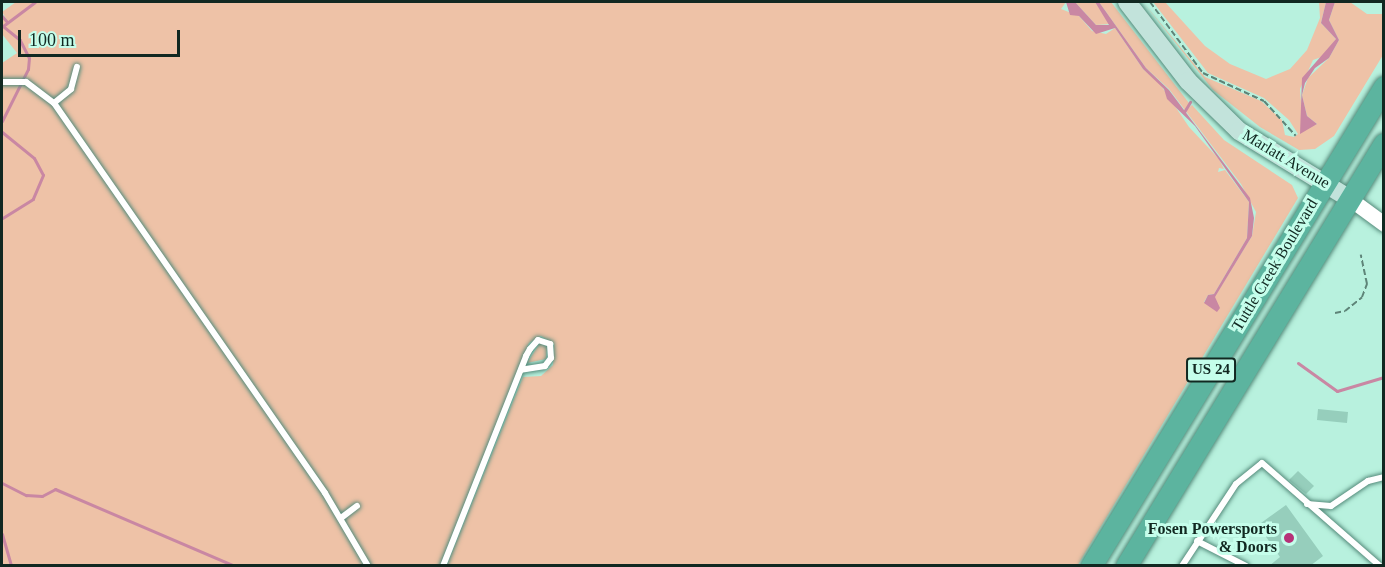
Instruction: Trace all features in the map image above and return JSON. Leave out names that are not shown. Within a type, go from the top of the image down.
[{"type":"highway","name":"Tuttle Creek Boulevard","points":[[1091,566],[1383,87]]},
{"type":"highway","name":"Tuttle Creek Boulevard","points":[[1126,566],[1383,144]]},
{"type":"main road","name":"Marlatt Avenue","points":[[1127,2],[1188,81],[1239,131],[1350,198]]},
{"type":"street","name":"Marlatt Avenue","points":[[1350,198],[1383,224]]},
{"type":"lane","points":[[54,102],[71,88],[77,67]]},
{"type":"lane","points":[[2,82],[26,82],[54,102],[341,518],[368,566]]},
{"type":"lane","points":[[443,566],[521,370],[534,343],[543,340],[550,344],[551,358],[545,366],[521,370]]},
{"type":"lane","points":[[1182,566],[1236,484],[1262,463],[1306,504],[1380,566]]},
{"type":"lane","points":[[1306,504],[1331,506],[1368,481],[1383,477]]},
{"type":"lane","points":[[341,518],[357,506]]},
{"type":"lane","points":[[1197,541],[1246,566]]},
{"type":"path","points":[[1149,2],[1203,73],[1264,101],[1296,136]]},
{"type":"path","points":[[1335,313],[1362,297],[1367,284],[1361,255]]},
{"type":"shaded area","points":[[16,2],[1066,2],[1061,9],[1079,16],[1092,31],[1106,34],[1115,28],[1143,69],[1160,84],[1189,127],[1219,159],[1224,169],[1219,168],[1218,172],[1225,170],[1249,202],[1247,238],[1214,294],[1208,295],[1204,302],[1218,306],[1214,298],[1252,236],[1256,212],[1241,184],[1169,89],[1146,68],[1099,2],[1111,2],[1189,103],[1186,110],[1192,105],[1224,140],[1292,185],[1298,198],[1078,565],[447,565],[523,377],[541,376],[553,365],[554,344],[541,336],[529,343],[440,565],[2,565],[2,63],[17,53],[2,34],[2,18],[7,20],[2,12]]},
{"type":"shaded area","points":[[1066,2],[1075,2],[1096,25],[1109,25],[1095,2],[1099,2],[1146,68],[1169,90],[1250,198],[1254,218],[1252,236],[1215,297],[1220,308],[1217,312],[1204,303],[1208,295],[1214,294],[1247,238],[1249,202],[1195,126],[1167,99],[1164,89],[1143,69],[1115,28],[1096,34],[1079,16],[1070,15]]},
{"type":"shaded area","points":[[1075,2],[1095,2],[1110,24],[1096,25]]},
{"type":"shaded area","points":[[1143,2],[1205,77],[1261,101],[1282,120],[1285,135],[1294,137],[1298,134],[1289,120],[1264,98],[1208,73],[1153,2],[1165,2],[1205,46],[1230,64],[1266,79],[1290,69],[1307,50],[1320,18],[1319,2],[1326,2],[1321,23],[1336,39],[1324,56],[1313,60],[1300,89],[1303,126],[1300,131],[1317,124],[1307,116],[1302,95],[1308,78],[1329,58],[1339,40],[1329,20],[1335,2],[1350,2],[1367,14],[1383,14],[1383,55],[1334,136],[1315,149],[1299,150],[1260,127],[1213,90]]},
{"type":"shaded area","points":[[1326,2],[1335,2],[1329,20],[1339,40],[1329,58],[1315,68],[1305,83],[1302,95],[1307,116],[1317,124],[1300,134],[1302,78],[1336,39],[1321,23]]},
{"type":"shaded area","points":[[540,343],[547,347],[546,359],[527,363]]},
{"type":"building","points":[[1318,409],[1348,412],[1347,423],[1317,420]]},
{"type":"building","points":[[1298,471],[1314,486],[1306,494],[1289,480]]},
{"type":"building","name":"Fosen Powersports & Doors","points":[[1286,505],[1323,556],[1310,566],[1269,566],[1280,557],[1262,531],[1265,528],[1261,523]]},
{"type":"waterway","points":[[3,26],[35,2]]},
{"type":"waterway","points":[[2,16],[7,22]]},
{"type":"waterway","points":[[2,121],[28,69],[29,58],[20,40],[3,26]]},
{"type":"waterway","points":[[1184,112],[1190,102]]},
{"type":"waterway","points":[[2,132],[34,158],[43,175],[33,199],[2,218]]},
{"type":"waterway","points":[[1298,363],[1337,391],[1384,377]]},
{"type":"waterway","points":[[2,483],[26,495],[42,496],[55,489],[235,566]]},
{"type":"waterway","points":[[2,534],[11,566]]},
{"type":"place","name":"Fosen Powersports & Doors","points":[[1289,538]]}]
